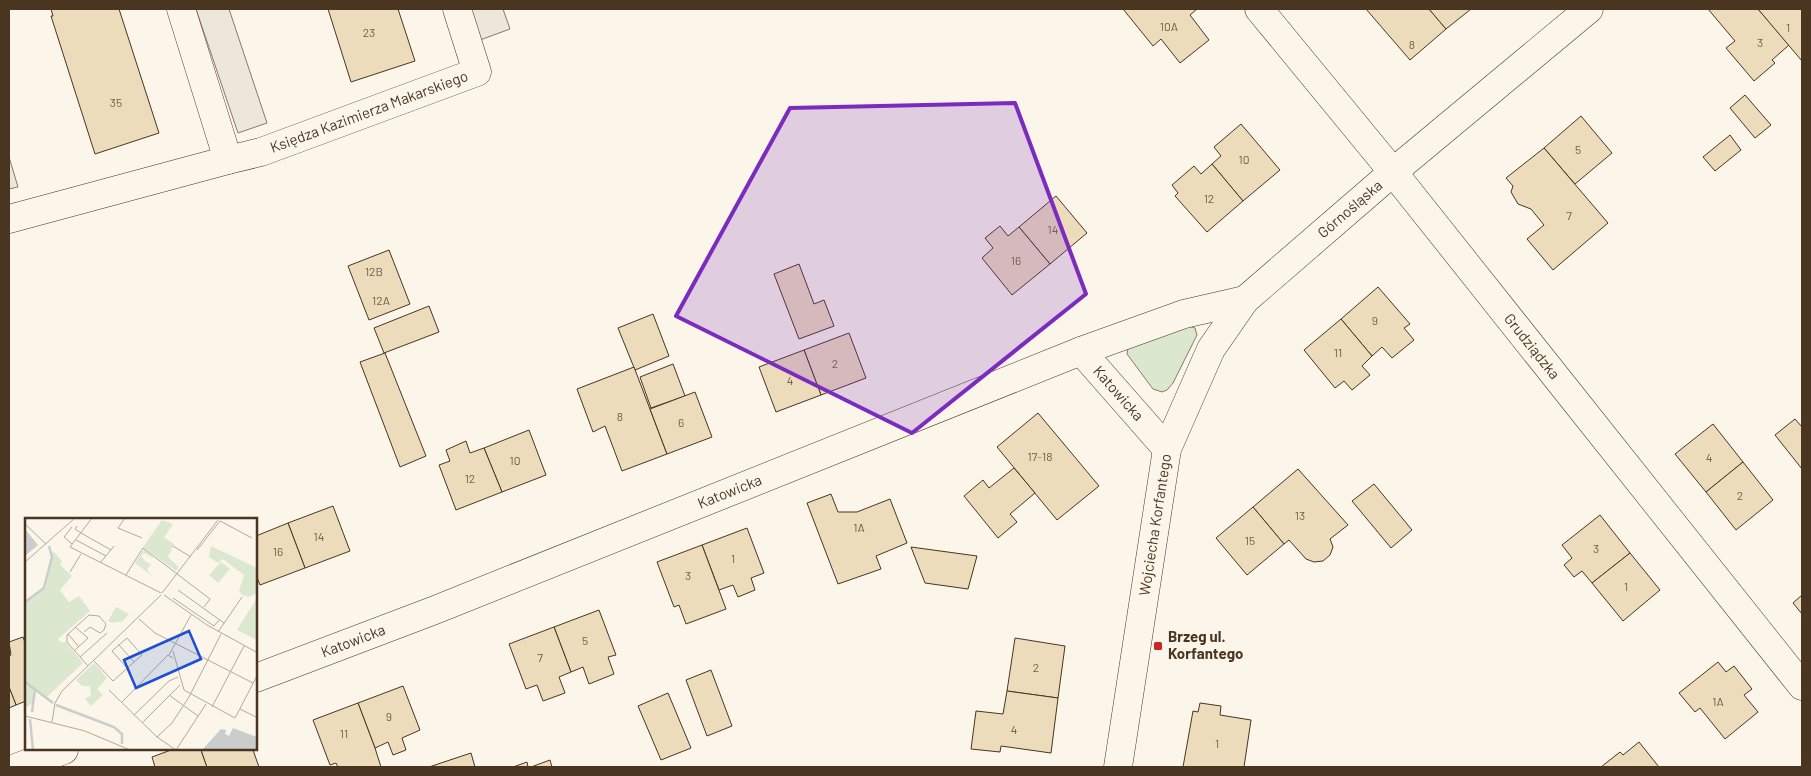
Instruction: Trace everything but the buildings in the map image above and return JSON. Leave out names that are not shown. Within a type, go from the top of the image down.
[{"type":"street","points":[[182,9],[228,160]]},
{"type":"street","name":"Księdza Kazimierza Makarskiego","points":[[9,219],[261,152],[476,72],[457,9]]},
{"type":"street","name":"Grudziądzka","points":[[1259,9],[1393,172],[1802,686]]},
{"type":"street","name":"Górnośląska","points":[[1080,351],[1184,314],[1245,300],[1393,172],[1589,9]]},
{"type":"street","name":"Wojciecha Korfantego","points":[[1118,767],[1167,449],[1211,349],[1245,300]]},
{"type":"street","name":"Katowicka","points":[[258,677],[435,610],[1080,351],[1167,449]]},
{"type":"street","points":[[18,767],[61,751]]},
{"type":"highlighted area","points":[[1015,103],[1086,294],[912,433],[676,316],[790,108]]},
{"type":"green space","points":[[1189,326],[1195,328],[1197,335],[1173,383],[1167,390],[1162,392],[1153,389],[1127,354],[1128,348]]},
{"type":"shaded area","points":[[196,9],[229,9],[267,123],[238,133]]},
{"type":"shaded area","points":[[469,9],[503,9],[510,29],[480,40]]},
{"type":"shaded area","points":[[9,157],[18,187],[9,189]]},
{"type":"place","name":"Brzeg ul. Korfantego","points":[[1158,646]]}]
